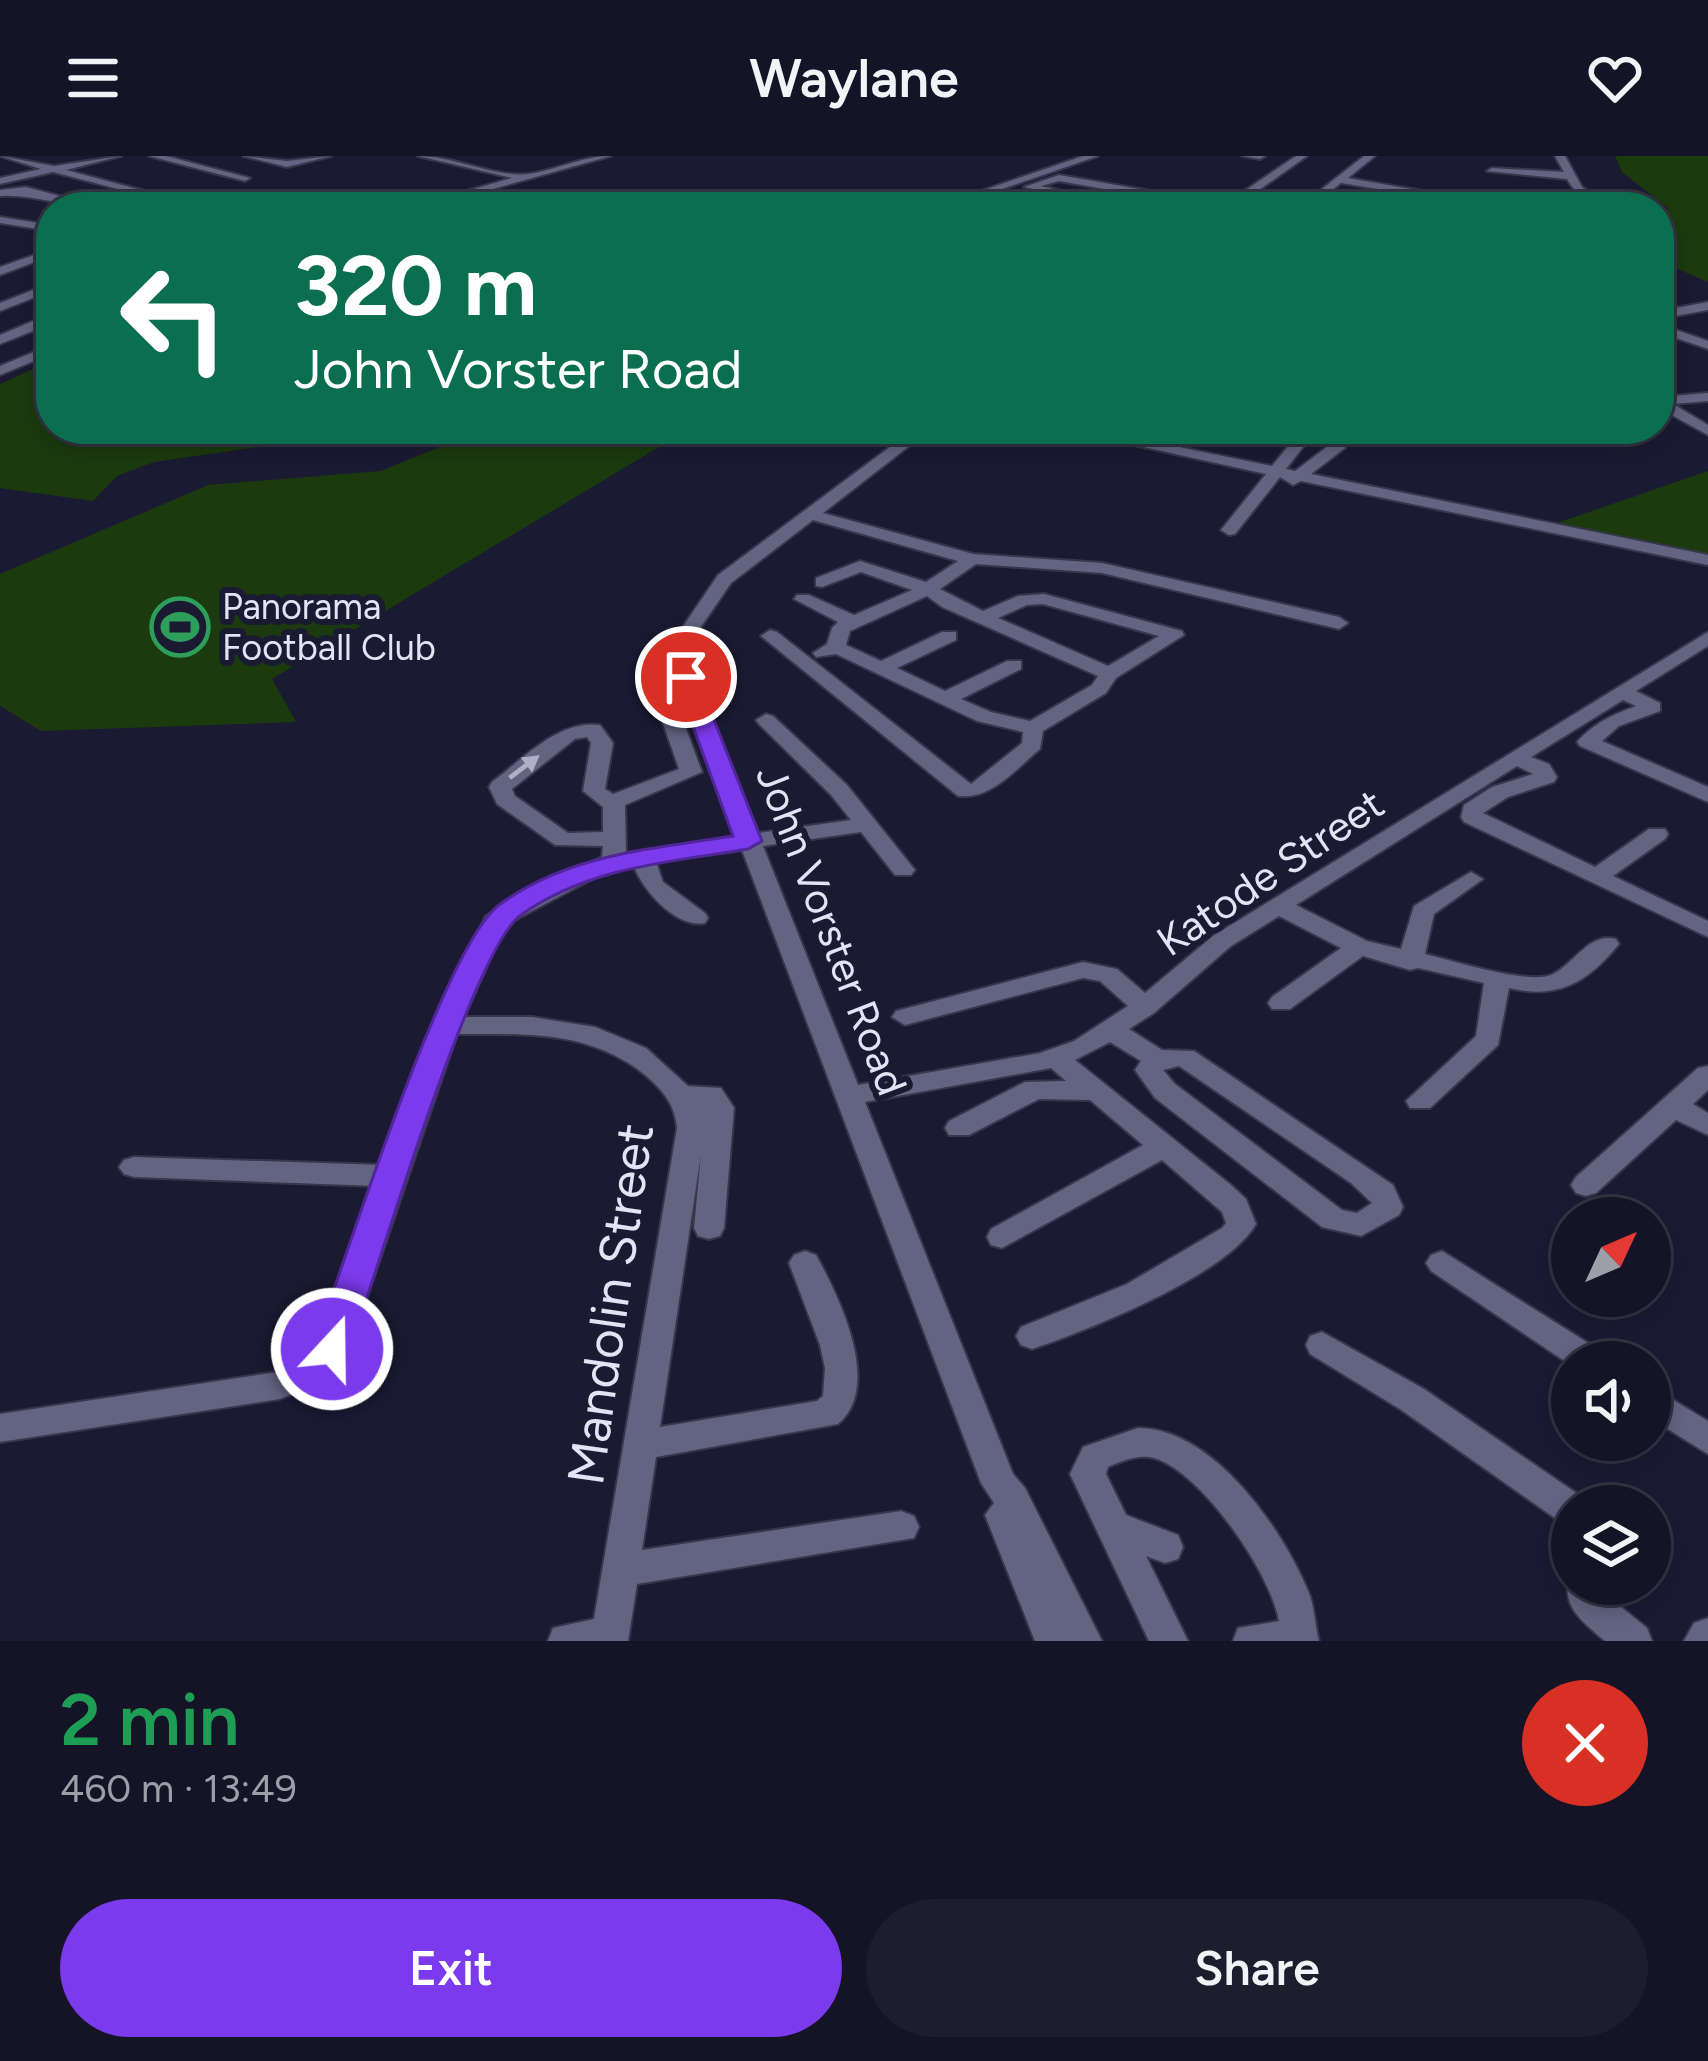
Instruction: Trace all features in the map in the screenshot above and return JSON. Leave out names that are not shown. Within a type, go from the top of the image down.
[{"type":"street","points":[[24,156],[48,161],[76,156]]},
{"type":"street","points":[[0,182],[116,156]]},
{"type":"street","points":[[154,156],[245,178]]},
{"type":"street","points":[[248,156],[286,164],[326,156]]},
{"type":"street","points":[[423,156],[525,178]]},
{"type":"street","points":[[453,162],[477,156]]},
{"type":"street","points":[[504,173],[555,159],[549,156]]},
{"type":"street","points":[[471,192],[606,156]]},
{"type":"street","points":[[985,192],[1093,156]]},
{"type":"street","points":[[1246,156],[1260,156]]},
{"type":"street","points":[[1248,192],[1302,156]]},
{"type":"street","points":[[1324,192],[1370,156]]},
{"type":"street","points":[[1560,156],[1582,192]]},
{"type":"street","points":[[1,157],[133,192]]},
{"type":"street","points":[[484,169],[513,161]]},
{"type":"street","points":[[104,166],[175,185]]},
{"type":"street","points":[[1492,171],[1574,176]]},
{"type":"street","points":[[1049,192],[1029,188],[1056,178],[1140,192]]},
{"type":"street","points":[[1105,186],[1121,180]]},
{"type":"street","points":[[1340,180],[1415,192]]},
{"type":"street","points":[[1134,191],[1151,184]]},
{"type":"street","points":[[0,194],[23,189],[36,193]]},
{"type":"street","points":[[1175,192],[1180,190]]},
{"type":"street","points":[[0,220],[36,226]]},
{"type":"street","points":[[0,255],[36,242]]},
{"type":"street","points":[[0,271],[36,258]]},
{"type":"street","points":[[18,275],[33,279]]},
{"type":"street","points":[[2,300],[36,277]]},
{"type":"street","points":[[2,300],[36,290]]},
{"type":"street","points":[[2,300],[36,315]]},
{"type":"street","points":[[1674,312],[1708,310]]},
{"type":"street","points":[[0,345],[36,326]]},
{"type":"street","points":[[1674,333],[1708,345]]},
{"type":"street","points":[[0,345],[36,351]]},
{"type":"street","points":[[0,371],[36,356]]},
{"type":"street","points":[[1674,400],[1708,398]]},
{"type":"street","points":[[1674,410],[1708,431]]},
{"type":"street","name":"John Vorster Road","points":[[904,444],[724,579],[697,612],[685,650],[686,677],[999,1483],[1012,1498],[1083,1641]]},
{"type":"street","points":[[1122,444],[1280,479],[1708,560]]},
{"type":"street","points":[[1132,444],[1280,479],[1340,444]]},
{"type":"street","points":[[1228,530],[1280,479],[1301,444]]},
{"type":"street","points":[[809,514],[972,559],[1102,568],[1339,623]]},
{"type":"street","points":[[836,647],[836,632],[928,589],[972,559]]},
{"type":"street","points":[[822,583],[860,566],[928,589],[1109,674]]},
{"type":"street","points":[[803,598],[853,622]]},
{"type":"street","points":[[807,660],[836,647],[993,720],[1033,728],[1099,689],[1109,674],[1175,634],[1044,599],[1024,600],[983,618]]},
{"type":"street","points":[[770,636],[807,660],[966,791],[977,789],[1033,745],[1033,728]]},
{"type":"street","points":[[882,668],[949,636]]},
{"type":"street","name":"Katode Street","points":[[848,1096],[1056,1058],[1111,1030],[1212,948],[1708,638]]},
{"type":"street","points":[[945,699],[1014,665]]},
{"type":"street","points":[[611,802],[691,772],[659,683]]},
{"type":"street","points":[[1622,692],[1653,707],[1612,722],[1587,742],[1708,795]]},
{"type":"street","points":[[766,720],[868,824],[903,870]]},
{"type":"street","points":[[696,918],[652,885],[642,867],[622,852],[611,802],[594,791],[602,742],[587,728],[568,734],[499,790],[562,840],[622,852],[868,824]]},
{"type":"street","points":[[1515,758],[1539,768],[1546,777],[1500,792],[1471,815],[1708,930]]},
{"type":"street","points":[[1596,877],[1657,834]]},
{"type":"street","points":[[0,1428],[143,1409],[302,1379],[332,1349],[447,1025],[495,921],[572,875],[622,852]]},
{"type":"street","points":[[1410,962],[1423,910],[1471,879]]},
{"type":"street","points":[[1279,906],[1359,947],[1497,980],[1557,984],[1606,944]]},
{"type":"street","points":[[1281,1004],[1359,947]]},
{"type":"street","points":[[905,1017],[1083,970],[1108,974],[1145,1006]]},
{"type":"street","points":[[1420,1101],[1489,1039],[1497,980]]},
{"type":"street","name":"Mandolin Street","points":[[447,1025],[586,1030],[633,1052],[682,1096],[691,1128],[608,1638]]},
{"type":"street","points":[[1111,1030],[1157,1059],[1184,1057],[1361,1176],[1383,1193],[1388,1207],[1361,1225],[1333,1219],[1166,1091],[1149,1070],[1157,1059]]},
{"type":"street","points":[[1032,1336],[1138,1293],[1233,1236],[1241,1224],[1235,1207],[1056,1058]]},
{"type":"street","points":[[1586,1185],[1708,1075]]},
{"type":"street","points":[[959,1128],[1036,1089],[1097,1091]]},
{"type":"street","points":[[682,1096],[711,1096],[720,1108],[709,1228]]},
{"type":"street","points":[[1674,1106],[1708,1125]]},
{"type":"street","points":[[1002,1237],[1162,1148]]},
{"type":"street","points":[[134,1167],[394,1176]]},
{"type":"street","points":[[639,1444],[837,1409],[847,1391],[805,1263]]},
{"type":"street","points":[[1442,1264],[1560,1341]]},
{"type":"street","points":[[1322,1345],[1412,1399],[1551,1495]]},
{"type":"street","points":[[1671,1414],[1708,1438]]},
{"type":"street","points":[[1169,1641],[1089,1466],[1095,1457],[1128,1442],[1168,1447],[1214,1481],[1264,1549],[1297,1614],[1299,1639],[1252,1641]]},
{"type":"street","name":"John Vorster Road","points":[[999,1483],[998,1503],[1054,1641]]},
{"type":"street","points":[[618,1570],[901,1527]]},
{"type":"street","points":[[1118,1533],[1130,1530],[1165,1547]]},
{"type":"street","points":[[1590,1605],[1633,1641]]},
{"type":"street","points":[[567,1641],[608,1638]]},
{"type":"green space","points":[[1615,156],[1708,156],[1708,282],[1674,267],[1674,192],[1647,192],[1622,172]]},
{"type":"green space","points":[[36,368],[36,444],[275,444],[154,462],[117,476],[93,501],[0,488],[0,384]]},
{"type":"green space","name":"Panorama Football Club","points":[[447,444],[664,444],[272,679],[296,722],[41,731],[0,706],[0,574],[208,485],[381,471]]},
{"type":"green space","points":[[1708,471],[1708,554],[1557,523]]},
{"type":"place","name":"Panorama Football Club","points":[[180,627]]},
{"type":"route","points":[[332,1349],[447,1025],[490,927],[513,908],[595,866],[748,841],[686,677]]}]
